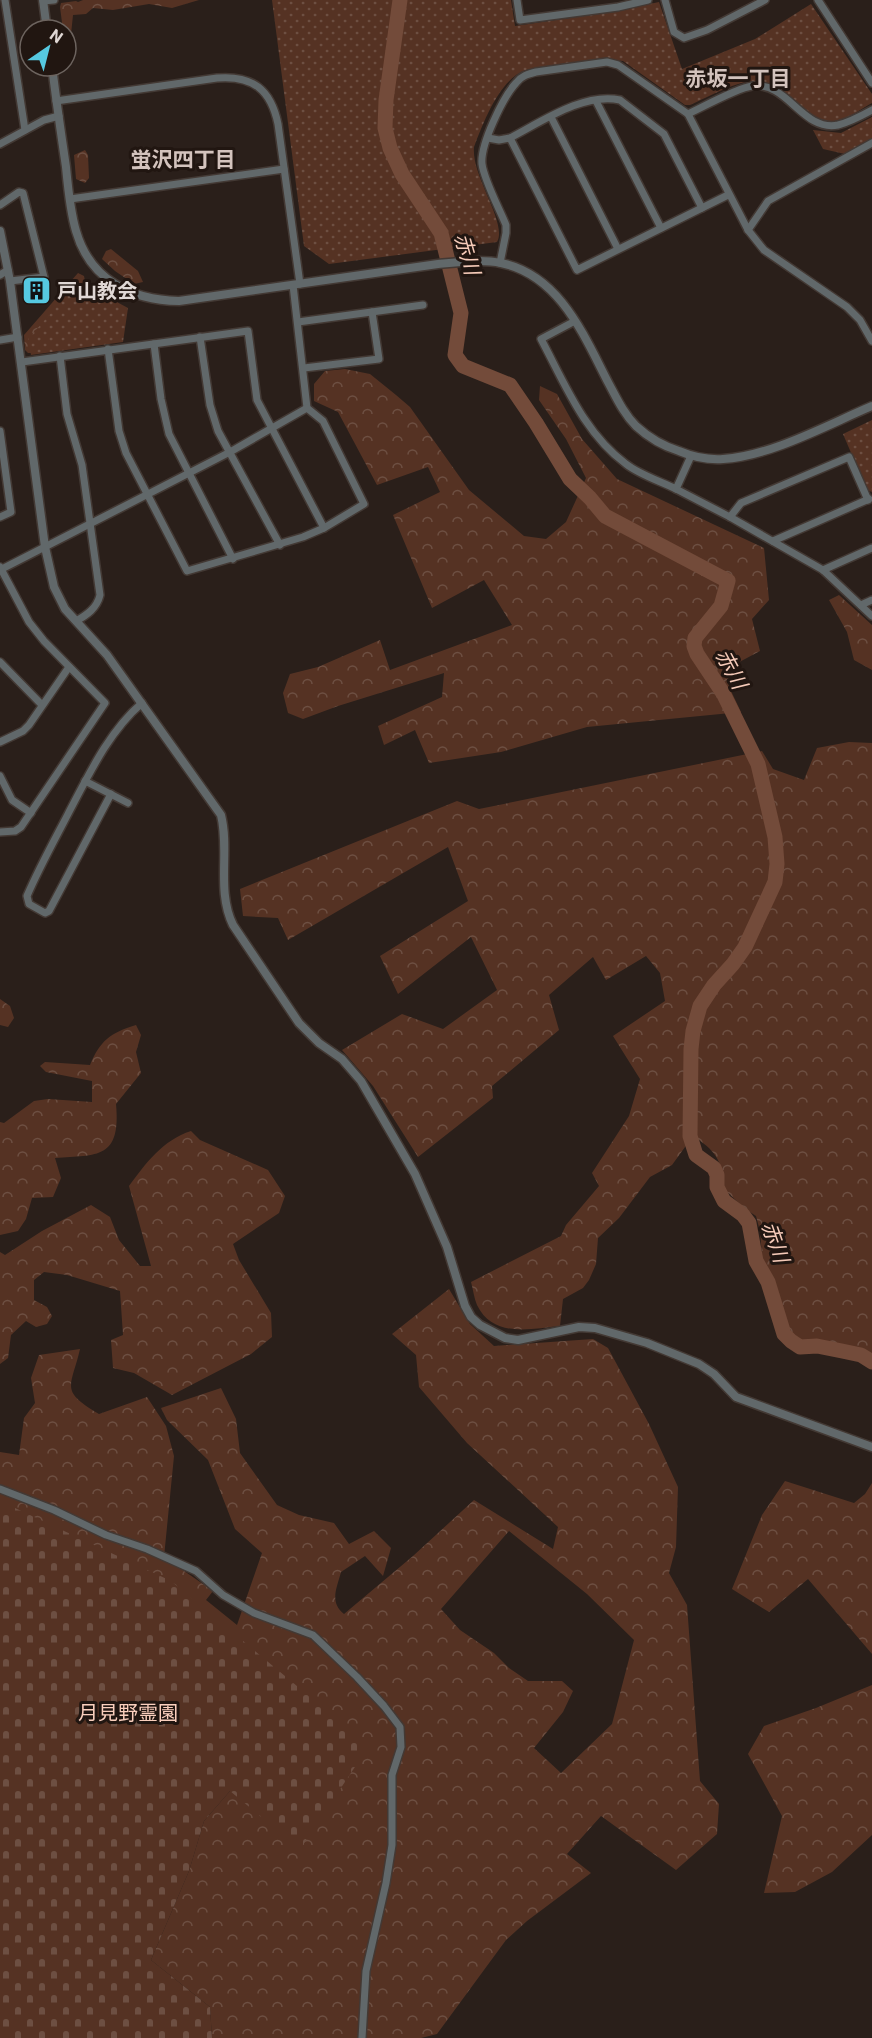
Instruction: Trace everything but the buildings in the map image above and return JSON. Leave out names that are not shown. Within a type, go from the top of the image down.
[{"type":"street","points":[[5,0],[25,130]]},
{"type":"street","points":[[45,18],[43,1],[54,0]]},
{"type":"street","points":[[517,0],[520,20],[618,7],[648,0]]},
{"type":"street","points":[[665,0],[674,32],[684,38],[707,30],[765,0]]},
{"type":"street","points":[[818,0],[872,83]]},
{"type":"street","points":[[500,263],[506,225],[482,166],[482,154],[508,93],[516,81],[525,75],[606,62],[618,64],[688,114],[747,230],[764,250],[847,307],[860,320],[872,341]]},
{"type":"street","points":[[56,101],[233,76],[256,85],[268,96],[275,108],[284,170],[297,285],[298,322],[307,408],[323,421],[364,504],[324,528],[280,545],[187,571],[126,453],[119,431],[108,349]]},
{"type":"street","points":[[53,78],[76,231],[90,260],[100,272],[112,283],[135,295],[179,301],[438,264],[500,263],[538,279],[554,292],[575,321],[621,406],[635,424],[650,437],[669,448],[705,459],[756,454],[872,406]]},
{"type":"street","points":[[688,114],[751,86],[775,88],[814,121],[826,125],[836,125],[872,110]]},
{"type":"street","points":[[488,138],[499,140],[510,138],[574,104],[612,98],[620,100],[664,134],[702,208]]},
{"type":"street","points":[[596,101],[661,228]]},
{"type":"street","points":[[0,144],[44,120],[58,116]]},
{"type":"street","points":[[551,117],[618,249]]},
{"type":"street","points":[[510,138],[577,270],[729,195]]},
{"type":"street","points":[[747,230],[768,201],[872,143]]},
{"type":"street","points":[[70,199],[284,170]]},
{"type":"street","points":[[0,205],[19,192],[23,194],[44,277],[10,281]]},
{"type":"street","points":[[0,231],[4,272],[10,281],[22,362],[45,547],[58,597],[107,655],[221,815],[225,830],[223,891],[233,925],[299,1023],[319,1043],[352,1069],[366,1090],[415,1174],[447,1247],[465,1306],[471,1317],[490,1332],[518,1340],[579,1327],[595,1328],[647,1343],[699,1364],[714,1374],[736,1397],[872,1447]]},
{"type":"street","points":[[298,322],[423,305]]},
{"type":"street","points":[[304,368],[379,359],[372,312]]},
{"type":"street","points":[[575,321],[541,339],[586,424],[605,447],[628,466],[730,517],[823,570],[872,616]]},
{"type":"street","points":[[22,362],[248,331],[257,400],[324,528]]},
{"type":"street","points":[[0,340],[18,337]]},
{"type":"street","points":[[200,338],[214,420],[280,545]]},
{"type":"street","points":[[154,344],[164,415],[170,434],[233,559]]},
{"type":"street","points":[[60,356],[67,414],[82,465],[100,595],[99,602],[89,614],[76,621]]},
{"type":"street","points":[[0,832],[15,831],[21,827],[105,703],[69,667],[30,622],[1,569],[230,452],[307,408]]},
{"type":"street","points":[[0,431],[11,512],[0,517]]},
{"type":"street","points":[[676,489],[691,456]]},
{"type":"street","points":[[730,517],[741,503],[849,457],[870,499],[773,541]]},
{"type":"street","points":[[823,570],[872,548]]},
{"type":"street","points":[[861,605],[872,600]]},
{"type":"street","points":[[0,662],[42,705]]},
{"type":"street","points":[[0,742],[23,731],[69,667]]},
{"type":"street","points":[[111,794],[49,911],[45,913],[29,904],[27,896],[85,780],[118,729],[131,712],[142,703]]},
{"type":"street","points":[[0,776],[12,800],[31,813]]},
{"type":"street","points":[[85,780],[128,803]]},
{"type":"street","points":[[0,1490],[54,1510],[106,1535],[147,1549],[196,1571],[223,1595],[254,1613],[313,1635],[364,1684],[400,1727],[401,1747],[392,1775],[392,1845],[386,1883],[366,1971],[362,2038]]},
{"type":"green space","points":[[83,0],[199,0],[172,8],[149,4],[113,10],[93,8],[86,14],[73,15],[73,18],[61,18],[61,3]]},
{"type":"green space","points":[[272,0],[511,0],[515,26],[616,11],[659,2],[682,69],[755,39],[811,4],[872,94],[872,103],[848,117],[827,121],[807,112],[778,88],[767,83],[755,81],[739,84],[690,105],[685,105],[623,61],[602,59],[526,70],[508,82],[500,92],[474,147],[478,171],[498,223],[497,242],[329,264],[304,246]]},
{"type":"green space","points":[[872,117],[872,139],[845,154],[823,149],[813,130],[841,133]]},
{"type":"green space","points":[[85,150],[88,155],[89,178],[85,183],[76,179],[74,155]]},
{"type":"green space","points":[[111,249],[138,271],[143,282],[134,284],[102,259],[106,251]]},
{"type":"green space","points":[[78,273],[84,276],[86,286],[38,353],[28,353],[25,350],[24,335]]},
{"type":"green space","points":[[82,278],[102,294],[128,308],[123,342],[31,355],[28,339]]},
{"type":"green space","points":[[345,369],[370,374],[410,407],[469,490],[524,536],[546,539],[566,522],[586,478],[566,439],[539,400],[540,386],[557,394],[582,439],[617,479],[764,548],[769,600],[752,619],[760,651],[730,667],[732,693],[741,712],[587,727],[501,752],[429,763],[415,730],[384,745],[378,726],[442,697],[444,673],[303,719],[288,713],[283,693],[290,674],[318,667],[380,640],[390,670],[512,625],[484,580],[432,608],[393,515],[440,492],[428,467],[377,485],[338,412],[314,401],[314,384],[325,371]]},
{"type":"green space","points":[[872,420],[872,492],[867,490],[843,434]]},
{"type":"green space","points":[[839,595],[872,625],[872,670],[854,660],[847,632],[829,600]]},
{"type":"green space","points":[[849,742],[872,743],[872,1355],[839,1346],[802,1343],[788,1334],[785,1315],[763,1268],[760,1231],[756,1216],[723,1188],[722,1171],[717,1158],[707,1146],[693,1136],[672,1165],[650,1177],[619,1218],[598,1238],[596,1264],[583,1288],[563,1299],[560,1326],[513,1329],[492,1323],[477,1305],[471,1282],[561,1236],[566,1225],[599,1186],[592,1173],[629,1116],[640,1079],[613,1036],[665,1001],[660,973],[646,956],[606,980],[593,957],[549,995],[559,1030],[492,1086],[493,1098],[418,1157],[373,1086],[342,1050],[402,1014],[443,1029],[497,990],[471,937],[398,994],[380,956],[468,901],[448,847],[288,940],[278,918],[243,916],[240,889],[457,801],[479,809],[762,751],[773,769],[804,780],[817,748]]},
{"type":"green space","points":[[0,999],[10,1006],[14,1018],[8,1027],[0,1025]]},
{"type":"green space","points":[[136,1025],[141,1035],[136,1052],[141,1073],[116,1104],[117,1122],[115,1135],[110,1144],[95,1154],[55,1158],[61,1178],[53,1197],[32,1198],[26,1219],[18,1231],[0,1235],[0,1122],[4,1123],[34,1101],[48,1099],[92,1102],[92,1081],[46,1072],[40,1066],[45,1062],[90,1065],[107,1039],[119,1031]]},
{"type":"green space","points":[[191,1131],[200,1140],[268,1170],[285,1196],[279,1213],[233,1244],[239,1260],[271,1313],[272,1337],[251,1354],[172,1395],[134,1373],[113,1368],[111,1340],[123,1335],[120,1291],[67,1275],[44,1272],[34,1280],[34,1300],[47,1307],[52,1316],[47,1324],[36,1327],[26,1321],[11,1335],[8,1358],[0,1364],[0,1252],[5,1255],[42,1231],[91,1205],[110,1217],[119,1240],[140,1266],[151,1266],[129,1186],[164,1146]]},
{"type":"green space","points":[[449,1289],[470,1324],[494,1346],[593,1339],[608,1348],[649,1424],[678,1487],[676,1547],[669,1573],[687,1605],[700,1781],[719,1804],[717,1834],[676,1870],[601,1816],[567,1854],[591,1873],[527,1921],[506,1940],[437,2034],[421,2038],[212,2038],[210,2007],[151,1960],[189,1871],[204,1821],[230,1791],[0,1530],[0,1452],[19,1455],[24,1418],[35,1403],[31,1378],[39,1355],[80,1349],[71,1387],[78,1399],[99,1414],[147,1397],[166,1426],[174,1456],[164,1557],[213,1591],[206,1600],[237,1625],[262,1553],[235,1529],[208,1460],[167,1420],[161,1408],[221,1388],[236,1419],[240,1453],[277,1505],[299,1515],[334,1523],[349,1544],[374,1531],[391,1548],[383,1576],[365,1556],[341,1572],[335,1600],[344,1614],[413,1556],[474,1500],[553,1549],[558,1527],[467,1443],[419,1387],[416,1355],[392,1334]],"holes":[[[509,1531],[587,1594],[634,1640],[612,1724],[561,1773],[534,1748],[563,1712],[573,1691],[562,1681],[528,1681],[509,1668],[494,1653],[460,1630],[441,1609]]]},
{"type":"green space","points":[[785,1481],[854,1503],[865,1494],[872,1483],[872,1654],[808,1579],[769,1612],[732,1589],[762,1515]]},
{"type":"green space","name":"月見野霊園","points":[[0,1501],[171,1581],[369,1746],[300,1849],[230,1791],[204,1821],[189,1871],[151,1960],[210,2007],[212,2038],[0,2038]]},
{"type":"green space","points":[[872,1685],[872,1835],[832,1872],[795,1892],[764,1893],[782,1816],[748,1754],[764,1726]]},
{"type":"waterway","name":"赤川","points":[[400,0],[386,100],[385,128],[390,148],[402,174],[441,233],[461,313],[455,355],[463,366],[510,385],[570,479],[605,516],[728,581],[721,606],[695,638],[694,646],[723,693],[758,764],[775,837],[777,864],[775,882],[745,947],[700,1006],[691,1049],[690,1136],[696,1155],[714,1168],[717,1175],[717,1187],[724,1201],[743,1215],[749,1223],[756,1261],[768,1282],[784,1334],[800,1347],[817,1346],[842,1351],[861,1355],[872,1362]]},
{"type":"place","name":"戸山教会","points":[[36,291]]},
{"type":"district","name":"赤坂一丁目","points":[[738,79]]},
{"type":"district","name":"蛍沢四丁目","points":[[183,160]]}]
